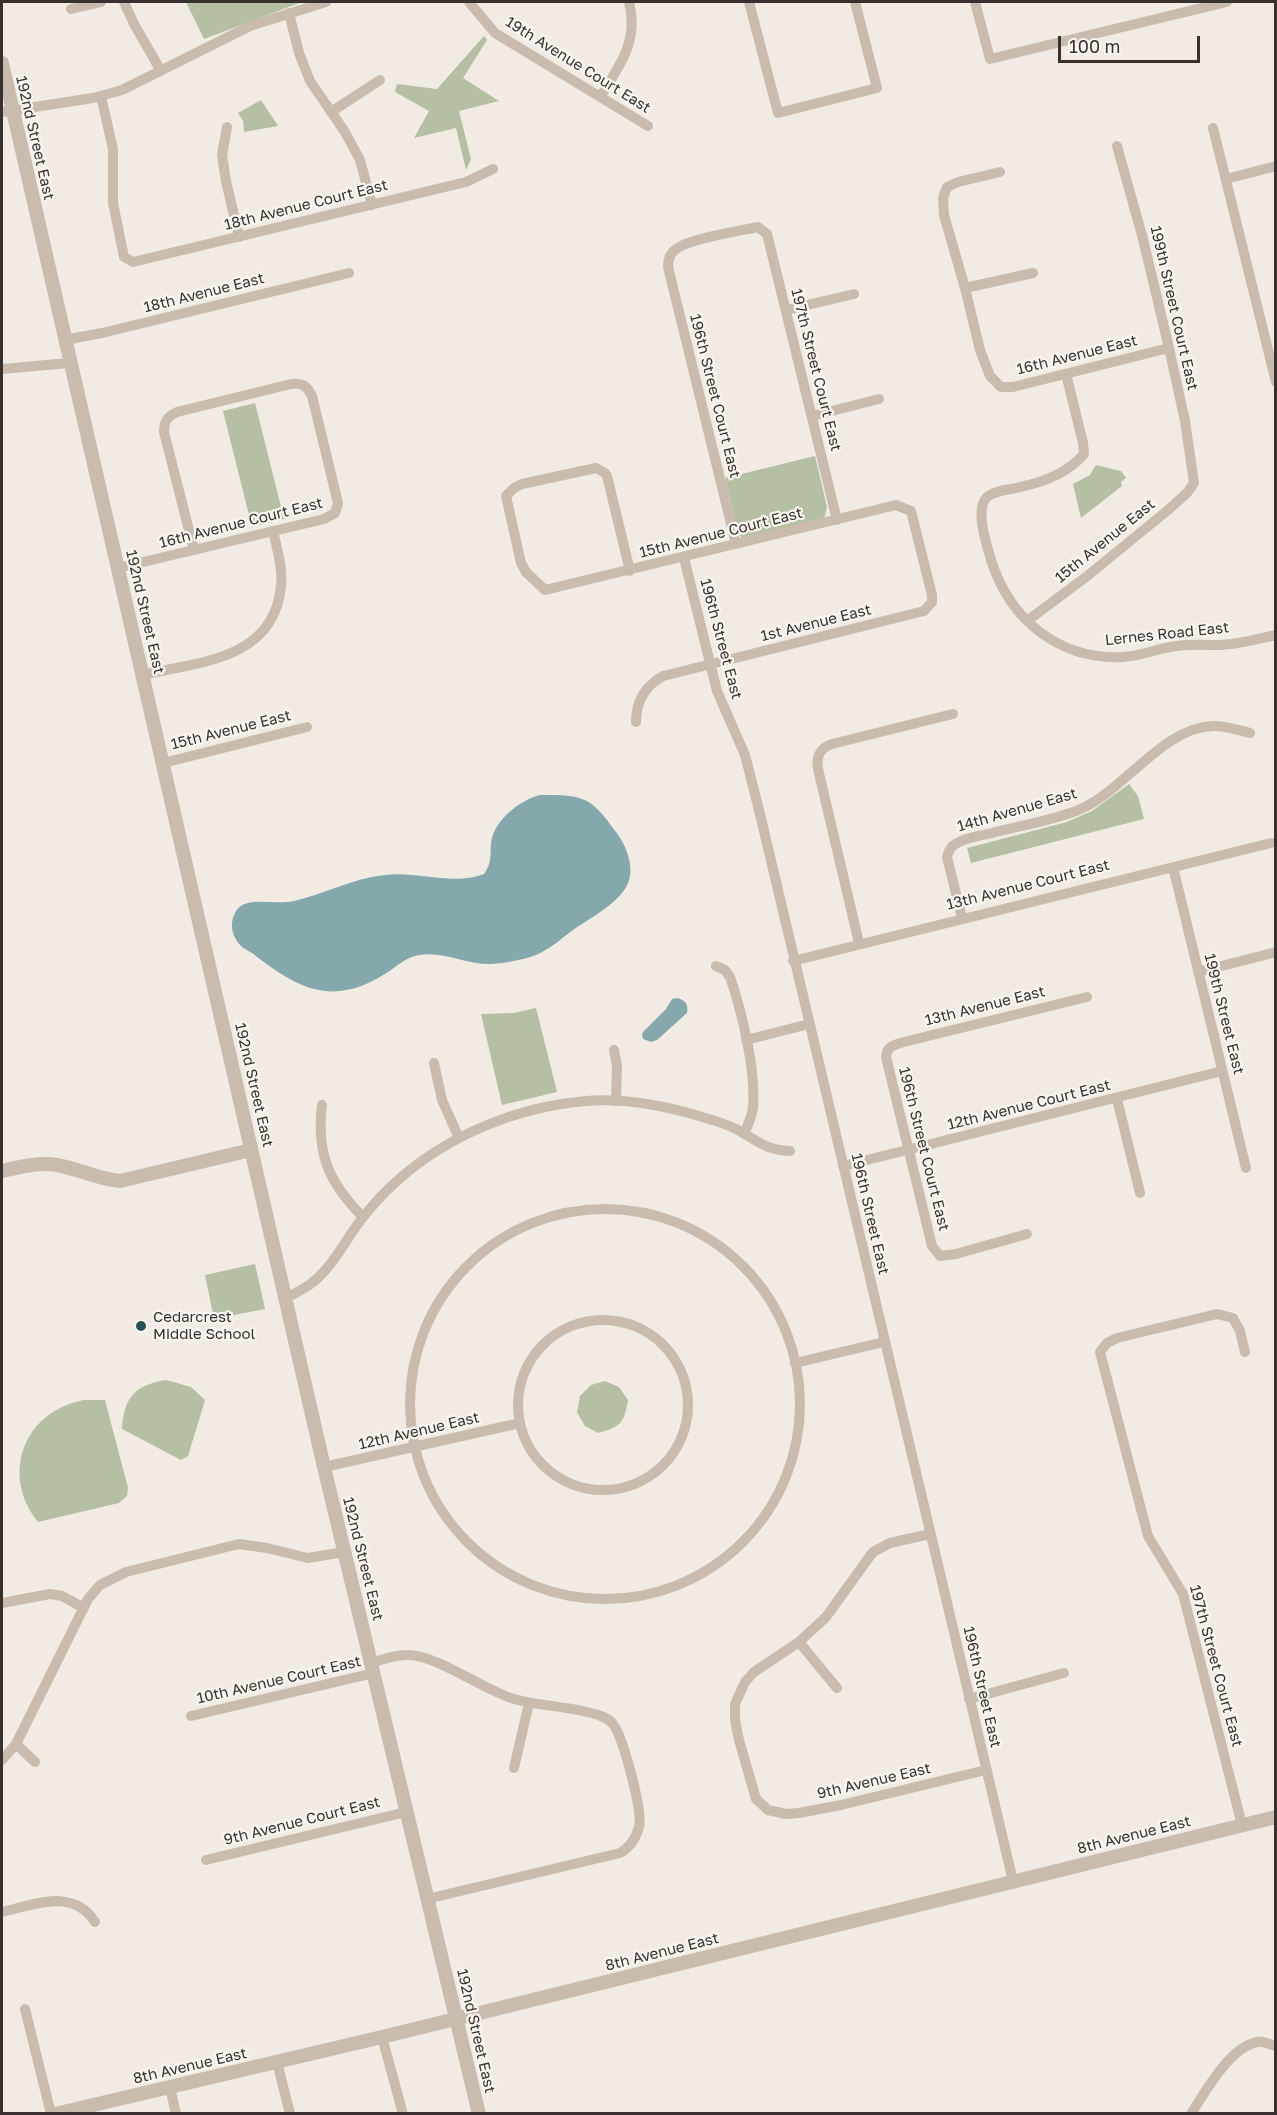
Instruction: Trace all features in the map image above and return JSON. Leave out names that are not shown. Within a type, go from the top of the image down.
[{"type":"street","points":[[72,9],[101,2]]},
{"type":"street","points":[[124,2],[161,71]]},
{"type":"street","points":[[7,111],[100,96],[122,90],[250,26],[326,2]]},
{"type":"street","name":"19th Avenue Court East","points":[[470,2],[495,33],[648,126]]},
{"type":"street","points":[[600,97],[631,43],[632,25],[629,2]]},
{"type":"street","points":[[749,2],[778,113],[877,88],[855,2]]},
{"type":"street","points":[[975,2],[990,58],[1227,2]]},
{"type":"street","points":[[290,13],[310,81],[360,160],[372,205]]},
{"type":"street","name":"192nd Street East","points":[[2,63],[7,111],[118,568],[324,1467],[479,2114]]},
{"type":"street","points":[[331,112],[380,80]]},
{"type":"street","name":"18th Avenue Court East","points":[[100,96],[113,149],[113,203],[124,257],[133,262],[466,182],[493,169]]},
{"type":"street","points":[[226,127],[222,155],[239,237]]},
{"type":"street","points":[[1213,128],[1275,382]]},
{"type":"street","name":"199th Street Court East","points":[[1117,146],[1143,239],[1169,348],[1195,479]]},
{"type":"street","points":[[1226,179],[1275,166]]},
{"type":"street","points":[[1000,172],[958,182],[944,191],[944,215],[965,288],[1033,273]]},
{"type":"street","name":"196th Street Court East","points":[[736,544],[668,267],[670,255],[676,248],[687,243],[758,227],[762,229]]},
{"type":"street","name":"197th Street Court East","points":[[762,229],[767,234],[770,244],[837,520]]},
{"type":"street","name":"18th Avenue East","points":[[64,340],[102,333],[349,273]]},
{"type":"street","name":"16th Avenue East","points":[[965,288],[984,363],[994,381],[1001,387],[1006,388],[1169,348]]},
{"type":"street","points":[[786,310],[854,294]]},
{"type":"street","points":[[2,369],[69,363]]},
{"type":"street","name":"Lernes Road East","points":[[1066,374],[1084,454],[1075,464],[1052,478],[987,498],[981,515],[992,562],[999,583],[1009,600],[1027,621],[1054,641],[1079,653],[1096,656],[1137,656],[1176,646],[1225,645],[1275,635]]},
{"type":"street","name":"16th Avenue Court East","points":[[118,568],[194,550],[273,531],[324,519],[335,513],[338,503],[312,396],[304,385],[291,384],[177,412],[167,418],[164,423],[164,432],[194,550]]},
{"type":"street","points":[[812,416],[879,399]]},
{"type":"street","name":"15th Avenue Court East","points":[[630,571],[607,476],[600,469],[522,484],[506,496],[521,563],[526,572],[543,589],[557,588],[630,571],[896,506],[907,509],[914,519],[932,595],[932,602],[928,609]]},
{"type":"street","name":"15th Avenue East","points":[[1027,621],[1086,577],[1168,510],[1187,493],[1195,479]]},
{"type":"street","points":[[142,675],[222,657],[242,650],[256,639],[270,622],[282,585],[273,531]]},
{"type":"street","name":"196th Street East","points":[[684,558],[717,691],[745,755],[1013,1881]]},
{"type":"street","name":"1st Avenue East","points":[[710,664],[928,609]]},
{"type":"street","points":[[636,722],[640,699],[652,683],[663,676],[710,664]]},
{"type":"street","points":[[859,944],[818,769],[819,752],[832,744],[953,714]]},
{"type":"street","name":"14th Avenue East","points":[[962,918],[948,857],[949,850],[959,842],[1078,810],[1101,798],[1163,747],[1192,731],[1214,726],[1250,733]]},
{"type":"street","name":"15th Avenue East","points":[[163,763],[307,727]]},
{"type":"street","name":"13th Avenue Court East","points":[[793,961],[1271,843]]},
{"type":"street","name":"199th Street East","points":[[1173,867],[1246,1168]]},
{"type":"street","points":[[1198,972],[1275,952]]},
{"type":"street","points":[[716,966],[730,977],[746,1040],[751,1070],[753,1107],[744,1134]]},
{"type":"street","name":"13th Avenue East","points":[[891,1046],[1088,997]]},
{"type":"street","points":[[746,1040],[809,1024]]},
{"type":"street","name":"196th Street Court East","points":[[891,1046],[886,1057],[932,1246],[940,1257],[1027,1234]]},
{"type":"street","points":[[614,1050],[617,1066],[616,1101]]},
{"type":"street","points":[[434,1063],[442,1100],[459,1138]]},
{"type":"street","name":"12th Avenue Court East","points":[[843,1166],[1118,1099],[1222,1071]]},
{"type":"street","points":[[1118,1099],[1140,1193]]},
{"type":"street","points":[[286,1298],[314,1282],[327,1268],[363,1217],[396,1181],[441,1148],[459,1138],[501,1120],[528,1112],[587,1101],[616,1101],[692,1114],[735,1128],[767,1148],[790,1152]]},
{"type":"street","points":[[322,1105],[320,1125],[327,1165],[334,1184],[363,1217]]},
{"type":"street","points":[[2,1171],[36,1164],[56,1165],[102,1179],[120,1181],[251,1150]]},
{"type":"street","points":[[610,1209],[633,1211],[679,1223],[700,1233],[738,1261],[768,1298],[789,1340],[795,1363],[800,1408],[798,1431],[787,1474],[766,1514],[752,1532],[719,1563],[679,1584],[647,1594],[614,1599],[569,1596],[547,1590],[506,1572],[487,1559],[454,1528],[430,1490],[415,1447],[411,1424],[412,1377],[424,1331],[441,1299],[462,1271],[498,1241],[529,1224],[563,1213],[610,1209]]},
{"type":"street","name":"197th Street Court East","points":[[1242,1825],[1183,1594],[1148,1536],[1101,1360],[1101,1348],[1117,1338],[1217,1314],[1233,1318],[1240,1331],[1245,1352]]},
{"type":"street","points":[[612,1320],[649,1333],[669,1351],[686,1387],[688,1413],[675,1451],[667,1462],[651,1475],[621,1488],[608,1490],[582,1487],[557,1476],[538,1459],[530,1448],[520,1423],[519,1396],[523,1377],[532,1359],[549,1339],[572,1326],[585,1322],[612,1320]]},
{"type":"street","points":[[795,1363],[884,1342]]},
{"type":"street","name":"12th Avenue East","points":[[324,1467],[520,1423]]},
{"type":"street","points":[[837,1688],[799,1642],[826,1617],[873,1552],[890,1544],[930,1534]]},
{"type":"street","points":[[2,1760],[16,1744],[93,1591],[111,1578],[142,1567],[229,1546],[252,1545],[308,1558],[325,1557],[344,1552]]},
{"type":"street","points":[[2,1603],[50,1594],[62,1596],[84,1608]]},
{"type":"street","name":"9th Avenue East","points":[[799,1642],[754,1672],[742,1687],[735,1704],[735,1720],[751,1784],[756,1799],[768,1810],[786,1814],[799,1813],[986,1770]]},
{"type":"street","name":"10th Avenue Court East","points":[[191,1716],[372,1668],[397,1656],[416,1655],[511,1698],[591,1713],[608,1720],[615,1728],[623,1748],[636,1798],[639,1828],[634,1840],[626,1850],[612,1856],[427,1899]]},
{"type":"street","points":[[969,1699],[1064,1673]]},
{"type":"street","points":[[514,1768],[529,1702]]},
{"type":"street","points":[[16,1744],[35,1762]]},
{"type":"street","name":"9th Avenue Court East","points":[[206,1860],[406,1812]]},
{"type":"street","name":"8th Avenue East","points":[[25,2009],[53,2114],[382,2037],[1275,1817]]},
{"type":"street","points":[[2,1912],[57,1899],[75,1904],[95,1922]]},
{"type":"street","points":[[382,2037],[403,2114]]},
{"type":"street","points":[[1191,2114],[1234,2054],[1255,2043],[1262,2042],[1275,2046]]},
{"type":"street","points":[[277,2062],[290,2114]]},
{"type":"street","points":[[170,2087],[176,2114]]},
{"type":"green space","points":[[186,2],[302,2],[204,39]]},
{"type":"green space","points":[[484,36],[487,40],[463,78],[499,101],[459,111],[471,159],[466,170],[456,128],[414,138],[429,111],[395,92],[397,84],[437,89]]},
{"type":"green space","points":[[261,100],[278,126],[244,132],[243,121],[238,113]]},
{"type":"green space","points":[[255,403],[284,519],[252,527],[223,411]]},
{"type":"green space","points":[[815,456],[827,507],[825,516],[819,521],[742,538],[738,532],[725,478]]},
{"type":"green space","points":[[1096,465],[1121,471],[1126,478],[1121,482],[1122,486],[1081,518],[1073,484],[1090,475]]},
{"type":"green space","points":[[1129,784],[1138,796],[1144,819],[971,863],[967,848],[1067,822],[1092,811]]},
{"type":"green space","points":[[536,1008],[557,1092],[502,1105],[481,1014],[514,1013]]},
{"type":"green space","points":[[255,1264],[265,1309],[214,1319],[205,1275]]},
{"type":"green space","points":[[166,1380],[191,1387],[205,1400],[188,1456],[181,1460],[122,1429],[125,1409],[133,1394],[146,1385]]},
{"type":"green space","points":[[605,1381],[619,1387],[628,1400],[620,1423],[612,1429],[598,1433],[585,1426],[577,1412],[580,1396],[591,1385]]},
{"type":"green space","points":[[84,1400],[105,1400],[128,1488],[127,1496],[119,1503],[38,1522],[27,1503],[21,1484],[20,1465],[24,1447],[33,1431],[46,1417],[63,1406]]},
{"type":"water","points":[[540,795],[577,797],[592,804],[620,837],[630,863],[630,877],[624,890],[612,903],[551,947],[536,955],[514,961],[482,964],[424,954],[404,961],[368,983],[352,989],[333,991],[309,988],[298,983],[276,971],[235,939],[232,930],[233,917],[238,908],[247,903],[294,901],[362,879],[385,875],[460,879],[484,874],[489,863],[491,843],[497,826],[516,806]]},
{"type":"water","points":[[677,998],[686,1003],[687,1013],[657,1040],[651,1042],[643,1039],[643,1032],[666,1009],[672,999]]},
{"type":"place","name":"Cedarcrest Middle School","points":[[141,1326]]}]
